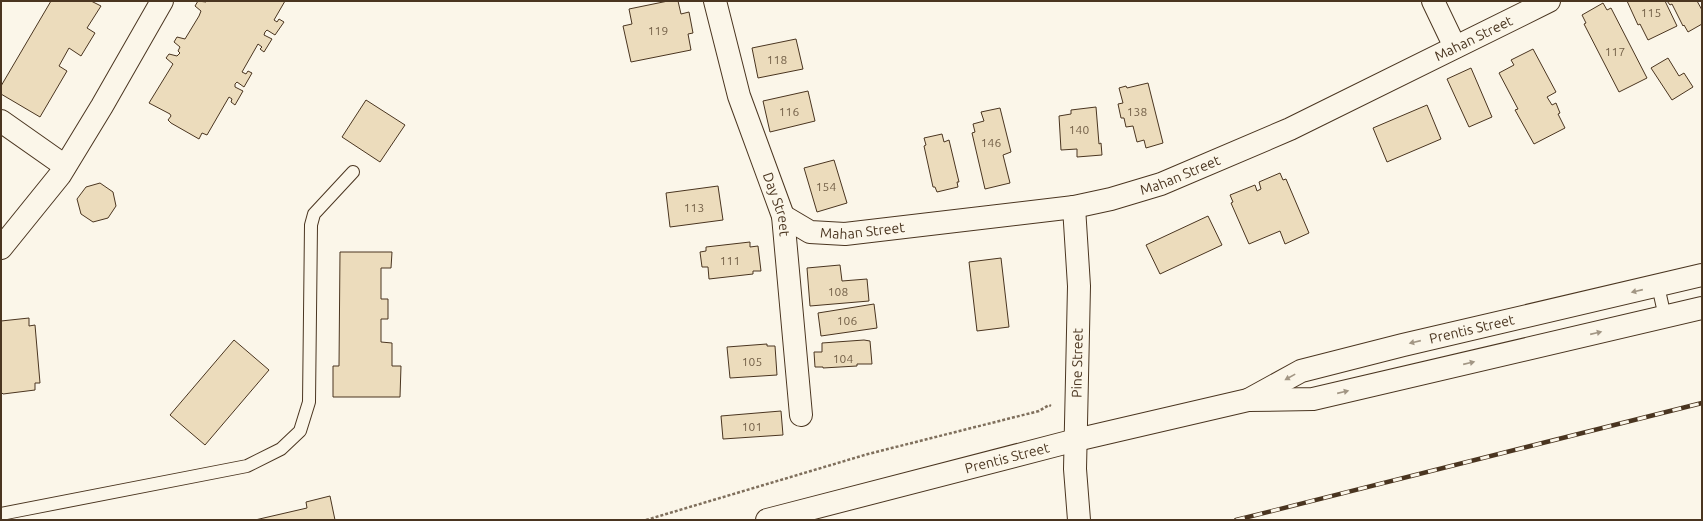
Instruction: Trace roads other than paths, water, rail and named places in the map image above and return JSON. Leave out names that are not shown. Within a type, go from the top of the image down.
[{"type":"street","points":[[1,248],[60,175],[102,106],[162,1]]},
{"type":"street","name":"Day Street","points":[[715,1],[739,96],[783,216],[801,415]]},
{"type":"street","points":[[1433,1],[1455,47]]},
{"type":"street","name":"Mahan Street","points":[[783,216],[810,232],[845,234],[1074,206],[1111,199],[1161,184],[1290,129],[1549,1]]},
{"type":"street","points":[[1,121],[65,166]]},
{"type":"street","name":"Pine Street","points":[[1074,206],[1079,286],[1075,469],[1079,520]]},
{"type":"street","name":"Prentis Street","points":[[1248,400],[1301,371],[1403,345],[1702,275]]},
{"type":"street","name":"Prentis Street","points":[[767,520],[1076,440],[1248,400],[1313,399],[1702,308]]},
{"type":"lane","points":[[1,514],[247,466],[281,449],[300,431],[309,402],[311,225],[314,214],[318,208],[353,172]]},
{"type":"lane","points":[[1658,286],[1665,317]]},
{"type":"railway","points":[[1236,520],[1702,403]]}]
